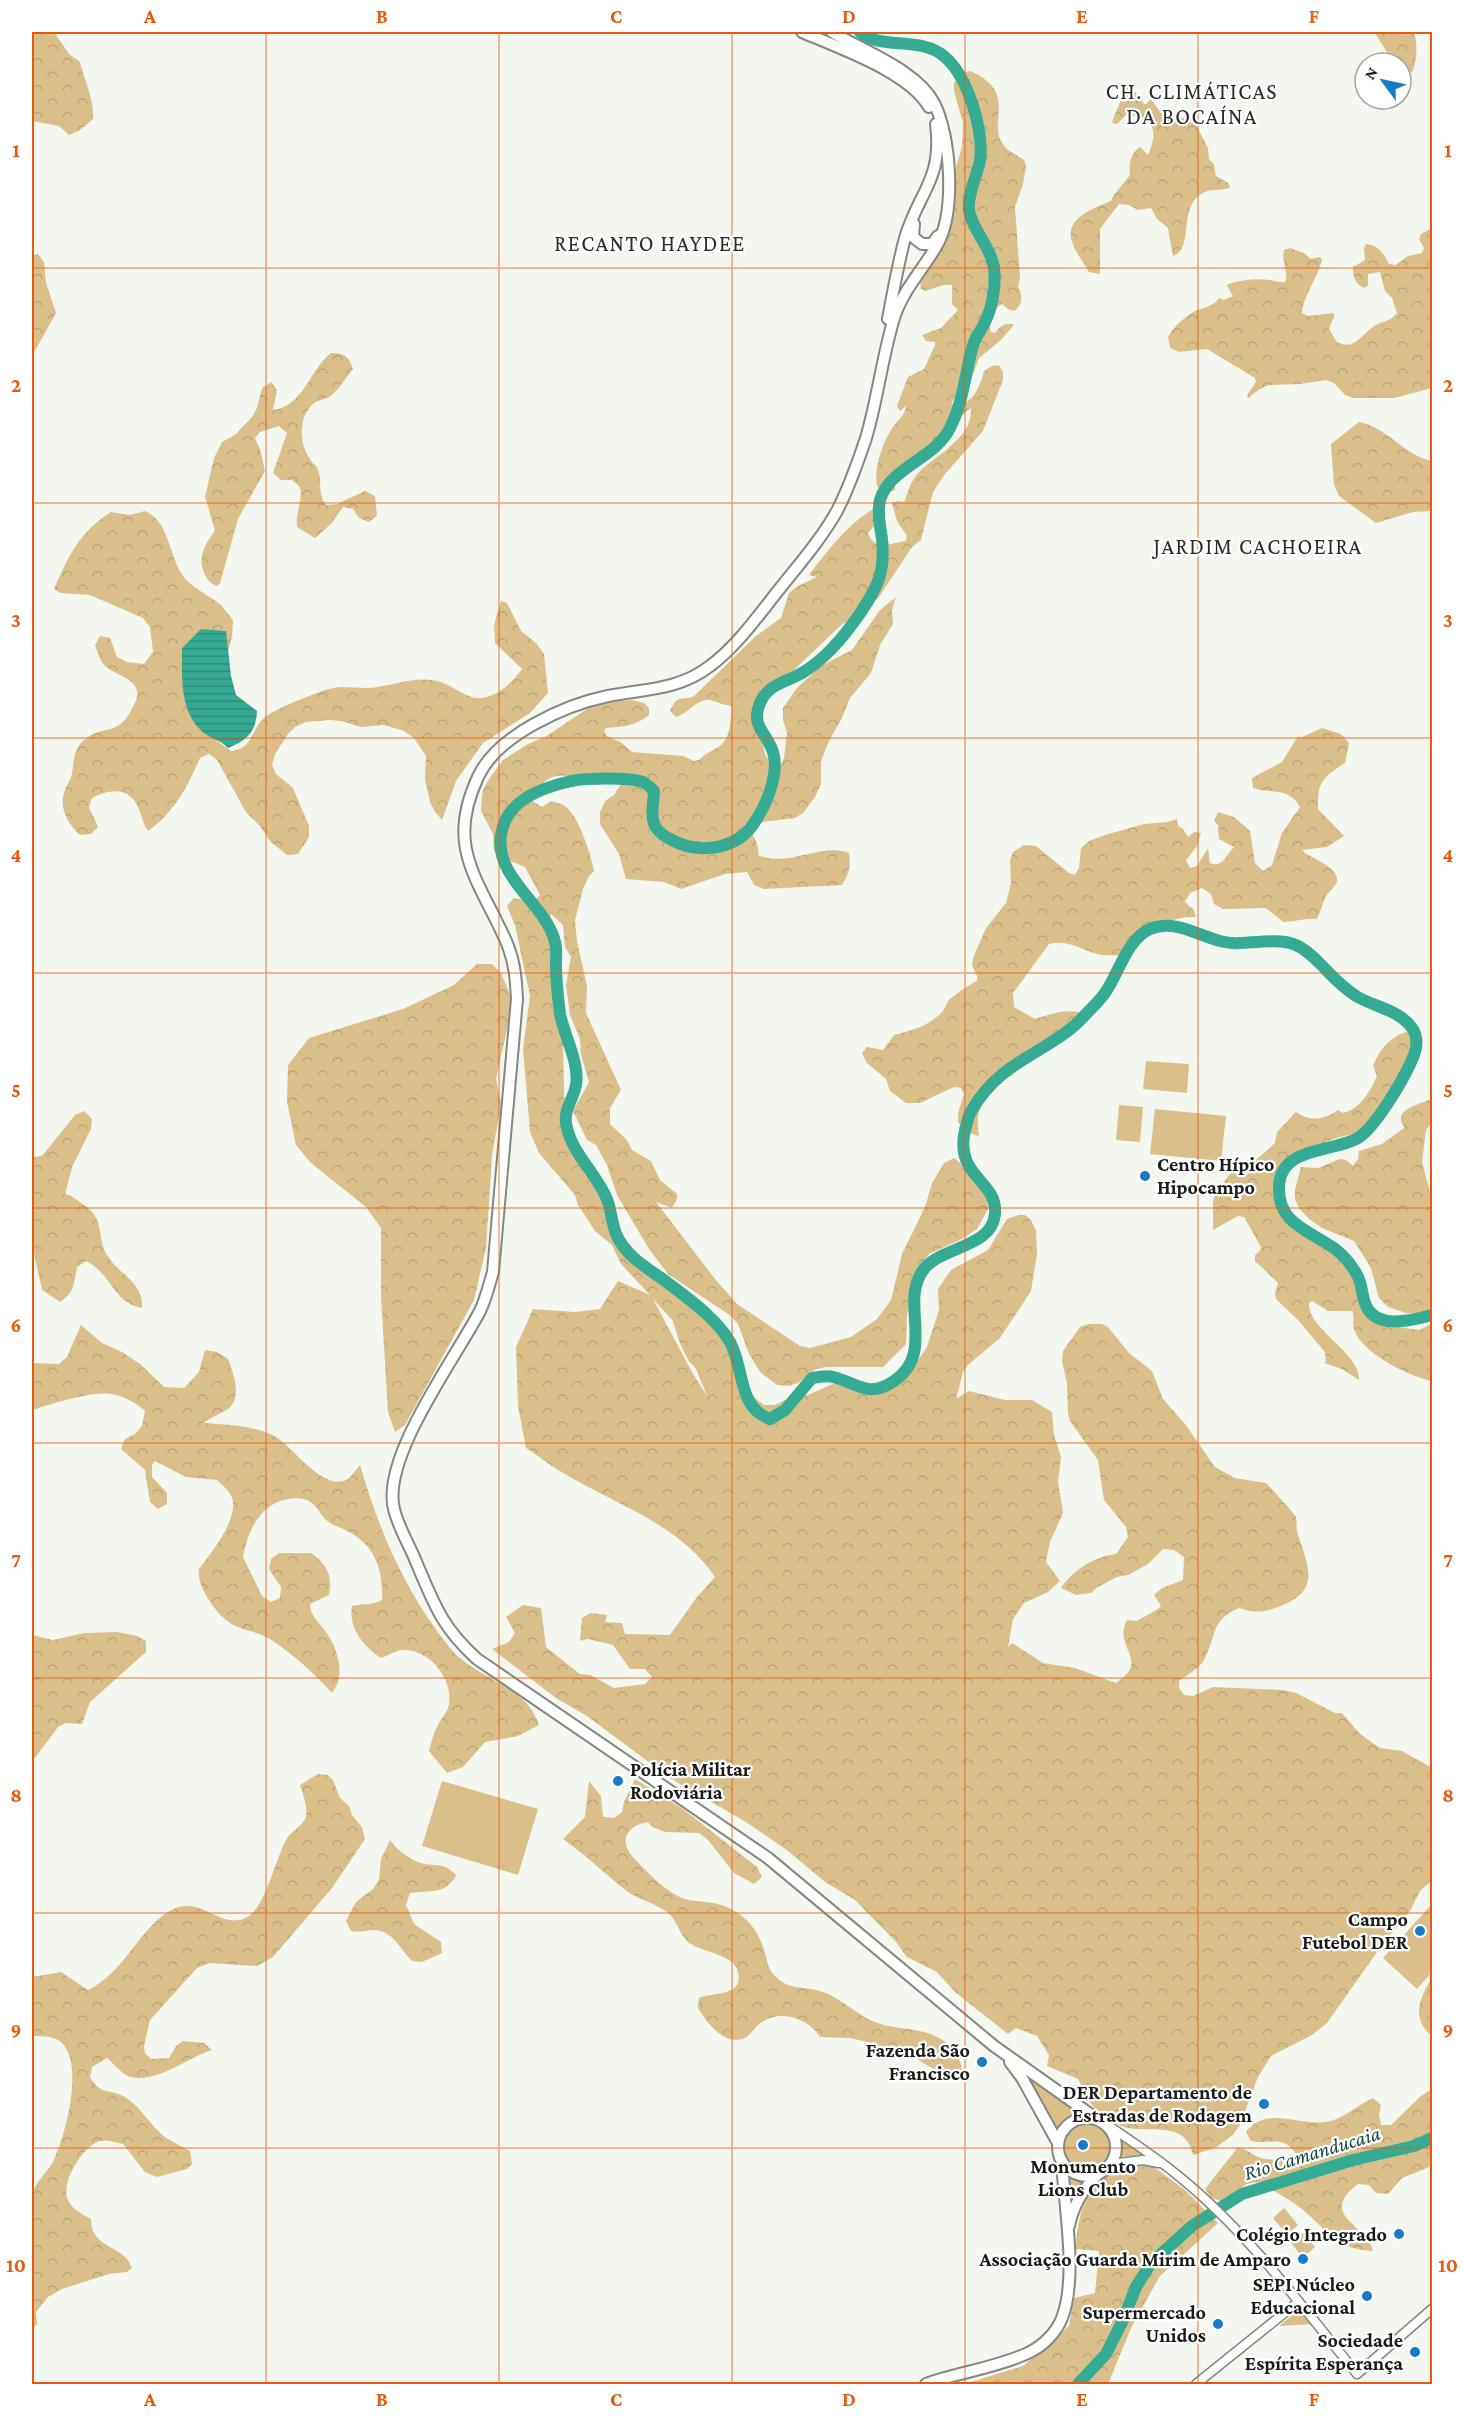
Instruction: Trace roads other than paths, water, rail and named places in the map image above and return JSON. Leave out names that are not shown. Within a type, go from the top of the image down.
[{"type":"main road","points":[[802,32],[899,77],[924,100],[936,123],[939,145],[933,178],[905,239],[887,322],[886,343]]},
{"type":"main road","points":[[832,32],[915,78],[928,93],[942,124],[950,173],[939,242],[897,310],[886,343],[867,436],[838,509],[816,543],[732,645],[711,666],[686,681],[662,689],[610,696],[581,703],[550,717],[517,735],[498,750],[479,774],[466,806],[463,842],[470,868],[509,947],[516,974],[517,999],[493,1272],[481,1308],[402,1449],[393,1487],[394,1509],[434,1605],[446,1627],[456,1640],[477,1659],[768,1858],[1003,2052],[1101,2121],[1115,2138],[1117,2147],[1111,2164],[1085,2188],[1076,2202],[1068,2235]]},
{"type":"main road","points":[[915,215],[913,237],[922,244],[932,244],[944,222]]},
{"type":"main road","points":[[926,2385],[1017,2358],[1042,2345],[1062,2318],[1066,2300],[1068,2235],[1062,2161],[1058,2143],[1022,2078],[1003,2052]]},
{"type":"main road","points":[[1058,2143],[1061,2133],[1077,2120],[1087,2117],[1101,2121]]},
{"type":"main road","points":[[1062,2161],[1073,2173],[1081,2176],[1098,2174]]},
{"type":"street","points":[[1101,2121],[1162,2164],[1203,2198],[1298,2302],[1357,2373],[1432,2309]]},
{"type":"street","points":[[1111,2164],[1143,2160],[1162,2164]]},
{"type":"street","points":[[1196,2385],[1298,2302]]},
{"type":"waterway","name":"Rio Camanducaia","points":[[860,32],[879,41],[913,44],[935,50],[945,57],[961,77],[973,105],[981,148],[980,161],[969,198],[969,210],[992,259],[995,274],[992,302],[984,325],[974,342],[961,397],[950,428],[934,448],[893,479],[880,500],[883,560],[872,594],[835,646],[811,667],[774,687],[764,695],[761,701],[757,717],[758,723],[770,745],[775,761],[770,791],[752,826],[735,841],[714,848],[680,844],[664,836],[655,826],[652,812],[654,791],[650,787],[637,780],[607,778],[571,781],[548,787],[517,804],[504,823],[501,850],[505,865],[542,915],[556,945],[556,977],[560,1014],[577,1077],[575,1091],[566,1116],[567,1128],[574,1146],[607,1199],[620,1242],[639,1262],[694,1303],[718,1325],[730,1342],[747,1396],[759,1413],[770,1419],[785,1410],[812,1378],[831,1376],[863,1388],[877,1389],[894,1381],[907,1369],[913,1356],[916,1342],[914,1296],[917,1282],[924,1269],[942,1255],[976,1240],[992,1225],[995,1214],[994,1203],[990,1193],[970,1168],[963,1146],[971,1112],[984,1093],[1012,1067],[1073,1027],[1103,996],[1135,940],[1150,929],[1173,926],[1229,943],[1281,941],[1299,946],[1308,952],[1356,996],[1401,1017],[1413,1030],[1416,1043],[1413,1057],[1400,1083],[1383,1110],[1365,1132],[1347,1143],[1309,1153],[1288,1164],[1282,1174],[1279,1187],[1283,1208],[1293,1222],[1335,1249],[1347,1260],[1359,1280],[1368,1310],[1375,1316],[1383,1320],[1403,1321],[1432,1315]]},
{"type":"waterway","name":"Rio Camanducaia","points":[[1078,2384],[1106,2354],[1136,2287],[1151,2263],[1192,2226],[1242,2194],[1353,2160],[1414,2146],[1432,2138]]},
{"type":"place","name":"Centro Hípico Hipocampo","points":[[1145,1176]]},
{"type":"place","name":"Polícia Militar Rodoviária","points":[[618,1781]]},
{"type":"place","name":"Campo Futebol DER","points":[[1420,1931]]},
{"type":"place","name":"Fazenda São Francisco","points":[[982,2062]]},
{"type":"place","name":"DER Departamento de Estradas de Rodagem","points":[[1264,2104]]},
{"type":"place","name":"Monumento Lions Club","points":[[1083,2145]]},
{"type":"place","name":"Colégio Integrado","points":[[1399,2234]]},
{"type":"place","name":"Associação Guarda Mirim de Amparo","points":[[1303,2259]]},
{"type":"place","name":"SEPI Núcleo Educacional","points":[[1367,2296]]},
{"type":"place","name":"Supermercado Unidos","points":[[1218,2324]]},
{"type":"place","name":"Sociedade Espírita Esperança","points":[[1415,2352]]},
{"type":"district","name":"CH. CLIMÁTICAS DA BOCAÍNA","points":[[1192,104]]},
{"type":"district","name":"RECANTO HAYDEE","points":[[650,243]]},
{"type":"district","name":"JARDIM CACHOEIRA","points":[[1258,546]]}]
